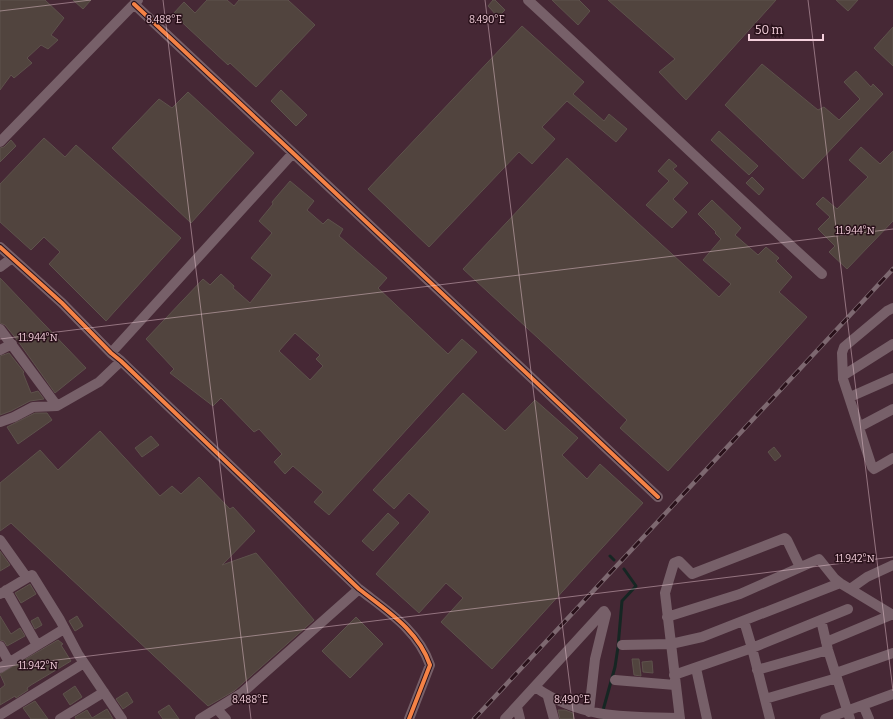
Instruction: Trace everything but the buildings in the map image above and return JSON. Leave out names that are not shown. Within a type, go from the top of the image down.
[{"type":"street","points":[[528,0],[614,78],[715,176],[822,274]]},
{"type":"street","points":[[0,142],[136,2],[293,153],[658,498]]},
{"type":"street","points":[[111,353],[293,153]]},
{"type":"street","points":[[0,247],[62,303],[111,353],[359,589],[403,624],[420,642],[426,652],[430,665],[409,719]]},
{"type":"street","points":[[0,267],[12,258]]},
{"type":"street","points":[[893,308],[887,311],[844,347],[842,354],[843,379],[872,467],[874,469],[893,458]]},
{"type":"street","points":[[0,329],[57,406]]},
{"type":"street","points":[[0,350],[12,344]]},
{"type":"street","points":[[844,375],[893,344]]},
{"type":"street","points":[[0,422],[14,417],[33,407],[57,406],[99,382],[121,361]]},
{"type":"street","points":[[850,397],[893,378]]},
{"type":"street","points":[[859,427],[893,410]]},
{"type":"street","points":[[535,687],[548,697],[558,702],[589,712],[615,717],[680,719],[665,593],[674,563],[680,562],[692,574],[785,538],[800,568]]},
{"type":"street","points":[[0,540],[27,578]]},
{"type":"street","points":[[668,617],[740,594],[819,559],[840,583],[893,615]]},
{"type":"street","points":[[850,589],[867,577],[893,565]]},
{"type":"street","points":[[37,645],[3,592],[31,575],[56,614],[72,644],[122,719]]},
{"type":"street","points":[[622,645],[671,644],[702,637],[840,583]]},
{"type":"street","points":[[200,719],[242,693],[359,589]]},
{"type":"street","points":[[615,680],[675,680],[696,668],[752,648],[848,610]]},
{"type":"street","points":[[505,719],[604,611],[606,614],[595,658],[589,712]]},
{"type":"street","points":[[757,670],[827,646],[893,615]]},
{"type":"street","points":[[821,620],[827,646],[848,715]]},
{"type":"street","points":[[744,621],[770,719]]},
{"type":"street","points":[[0,668],[64,628]]},
{"type":"street","points":[[0,646],[9,662]]},
{"type":"street","points":[[765,700],[836,676],[893,653]]},
{"type":"street","points":[[0,715],[84,662]]},
{"type":"street","points":[[696,668],[708,719]]},
{"type":"street","points":[[60,719],[104,692]]},
{"type":"street","points":[[825,719],[848,715],[864,705],[893,694]]},
{"type":"street","points":[[548,697],[554,719]]},
{"type":"street","points":[[864,705],[869,719]]},
{"type":"street","points":[[517,707],[520,719]]},
{"type":"street","points":[[216,709],[226,719]]},
{"type":"waterway","points":[[610,556],[614,560]]},
{"type":"waterway","points":[[602,719],[602,714],[615,667],[622,601],[636,586],[624,569]]},
{"type":"railway","points":[[474,719],[893,269]]},
{"type":"cycle path","points":[[134,4],[658,497]]},
{"type":"cycle path","points":[[0,247],[62,303],[111,353],[359,589],[391,613],[410,631],[418,641],[430,665],[409,719]]}]
